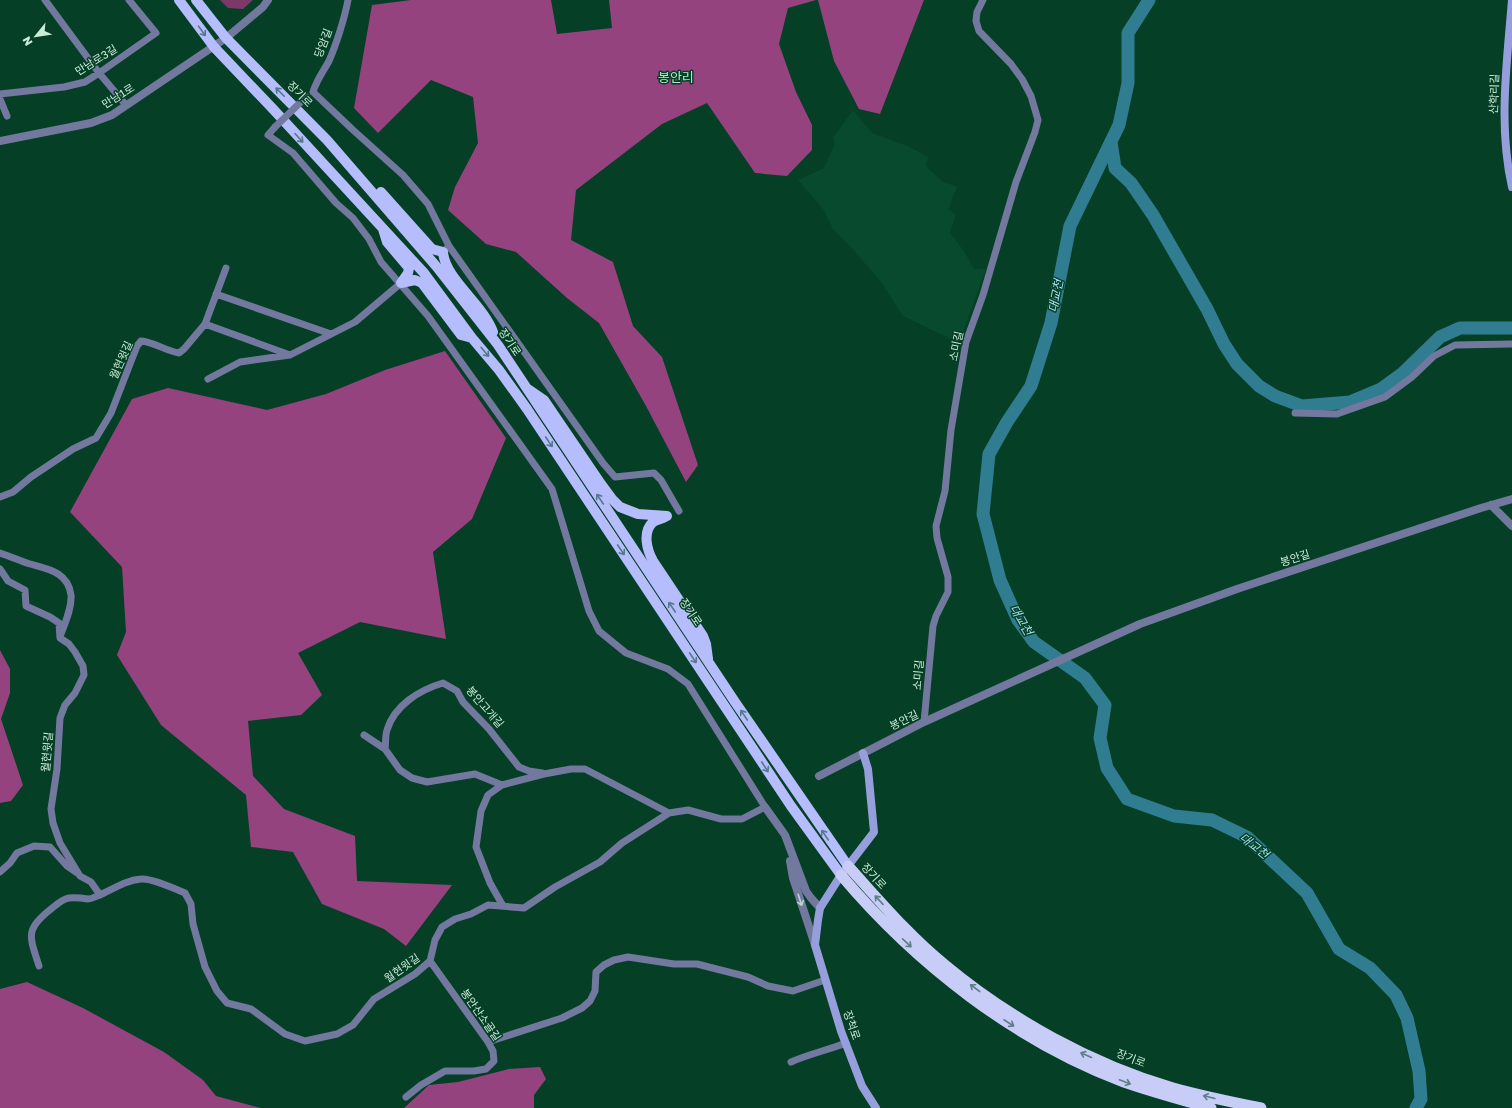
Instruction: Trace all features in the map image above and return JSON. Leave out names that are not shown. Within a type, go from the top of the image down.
[{"type":"highway","name":"장기로","points":[[848,866],[912,936],[945,966],[985,995],[1034,1027],[1084,1054],[1128,1072],[1172,1087],[1233,1103],[1261,1108]]},
{"type":"highway","points":[[841,876],[870,908],[939,973],[979,1004],[1029,1036],[1080,1062],[1123,1081],[1169,1097],[1211,1108]]},
{"type":"main road","points":[[179,0],[214,47],[383,227],[424,273],[472,338],[499,370],[527,409],[790,806],[841,876]]},
{"type":"main road","name":"장기로","points":[[196,0],[226,38],[327,140],[436,266],[498,345],[524,387],[708,661],[848,866]]},
{"type":"main road","name":"산학리길","points":[[1512,0],[1504,95],[1505,148],[1512,187]]},
{"type":"main road","points":[[327,140],[341,147],[432,249],[446,249],[443,259],[449,270],[491,326],[498,345]]},
{"type":"main road","points":[[383,227],[387,242],[409,268],[408,274],[401,283]]},
{"type":"main road","points":[[401,283],[415,280],[422,283],[461,335],[472,338]]},
{"type":"main road","points":[[524,387],[544,400],[608,494],[620,507],[638,514],[667,516],[653,522],[649,528],[647,534],[647,548],[653,561],[703,636],[706,644],[708,661]]},
{"type":"main road","points":[[815,945],[820,908],[848,866],[874,832],[868,769],[863,753]]},
{"type":"main road","name":"장척로","points":[[815,945],[825,980],[862,1086],[876,1108]]},
{"type":"street","points":[[45,0],[99,73],[126,105]]},
{"type":"street","name":"만남로3길","points":[[0,94],[85,82],[156,33],[129,0]]},
{"type":"street","name":"만남1로","points":[[0,141],[91,123],[112,115],[214,47],[262,7],[268,0]]},
{"type":"street","name":"당암길","points":[[313,92],[318,78],[329,61],[347,9],[348,0]]},
{"type":"street","name":"소미길","points":[[924,722],[933,626],[936,616],[948,592],[949,584],[937,538],[936,526],[945,491],[951,430],[966,342],[988,282],[1016,182],[1038,120],[1031,96],[1022,79],[1011,64],[979,31],[976,21],[977,12],[984,0]]},
{"type":"street","points":[[679,510],[661,480],[654,473],[615,477],[603,463],[446,249],[428,204],[403,175],[313,92],[275,127],[268,135],[293,153],[336,204],[353,218],[381,262],[401,283],[428,316],[552,489],[589,611],[599,631],[626,653],[668,669],[688,684],[765,807],[785,835],[804,888],[820,908]]},
{"type":"street","points":[[0,99],[6,116]]},
{"type":"street","points":[[226,268],[205,324],[290,355]]},
{"type":"street","points":[[208,379],[240,362],[290,355],[355,322],[401,283]]},
{"type":"street","points":[[216,294],[331,334]]},
{"type":"street","name":"월현윗길","points":[[0,497],[13,492],[31,477],[73,448],[96,438],[111,413],[137,346],[141,341],[146,341],[179,353],[205,324]]},
{"type":"street","points":[[1294,413],[1337,414],[1385,398],[1412,377],[1434,356],[1455,345],[1512,344]]},
{"type":"street","name":"봉안길","points":[[819,776],[924,722],[1140,624],[1186,606],[1512,499]]},
{"type":"street","points":[[1491,505],[1512,526]]},
{"type":"street","points":[[0,553],[48,569],[65,579],[71,596],[70,606],[60,638]]},
{"type":"street","points":[[0,569],[8,581],[24,590],[26,606],[50,617],[59,623],[60,638]]},
{"type":"street","name":"월현윗길","points":[[60,638],[75,652],[83,666],[84,676],[75,693],[65,705],[60,718],[58,769],[51,809],[53,823],[60,843],[80,876]]},
{"type":"street","name":"봉안고개길","points":[[385,749],[387,730],[399,709],[420,693],[443,683],[457,691],[468,708],[489,728],[519,767],[544,774]]},
{"type":"street","points":[[364,735],[385,749],[400,770],[412,778],[427,782],[475,774],[502,785]]},
{"type":"street","name":"봉안고개길","points":[[502,785],[544,774],[571,769],[585,769],[669,813]]},
{"type":"street","points":[[502,785],[488,795],[481,811],[476,847],[490,883],[503,906]]},
{"type":"street","name":"월현윗길","points":[[39,966],[32,943],[31,930],[36,922],[58,903],[68,898],[90,899],[128,882],[143,879],[186,893],[191,904],[193,924],[205,967],[217,991],[227,1003],[251,1010],[285,1034],[305,1041],[337,1034],[353,1025],[374,999],[415,974],[430,961],[435,940],[442,927],[455,919],[471,914],[488,905],[524,908],[555,887],[600,862],[622,843],[669,813],[688,810],[722,818],[742,819],[765,807]]},
{"type":"street","points":[[785,835],[793,878],[815,945]]},
{"type":"street","name":"월현윗길","points":[[0,872],[10,863],[17,853],[28,848],[41,846],[50,847],[67,866],[91,882],[100,895]]},
{"type":"street","points":[[488,1042],[562,1018],[582,1008],[590,1001],[595,991],[596,972],[604,965],[614,960],[628,957],[674,964],[697,964],[748,977],[768,986],[793,991],[825,980]]},
{"type":"street","name":"봉안산소골길","points":[[406,1097],[420,1085],[445,1071],[474,1071],[486,1069],[494,1061],[493,1051],[488,1042],[430,961]]},
{"type":"street","points":[[791,1062],[807,1055],[824,1052],[846,1043]]},
{"type":"shaded area","points":[[220,0],[253,0],[243,9],[228,8]]},
{"type":"shaded area","points":[[411,0],[551,0],[557,34],[612,28],[609,0],[816,0],[788,8],[779,44],[796,92],[812,125],[812,150],[787,176],[755,173],[707,103],[662,124],[576,190],[571,240],[613,262],[633,326],[662,357],[698,465],[686,482],[646,406],[599,323],[567,298],[516,252],[486,244],[448,210],[455,187],[478,143],[473,97],[431,80],[378,133],[354,108],[372,5]]},
{"type":"shaded area","points":[[818,0],[924,0],[880,114],[859,109],[834,61]]},
{"type":"shaded area","points":[[853,110],[872,133],[910,147],[928,157],[926,166],[942,181],[957,187],[948,210],[956,214],[950,233],[964,251],[974,269],[986,269],[959,343],[903,316],[882,283],[833,229],[823,209],[798,180],[824,168],[835,144],[833,138]]},
{"type":"shaded area","points":[[445,351],[506,438],[472,519],[433,552],[446,639],[360,622],[298,653],[322,695],[301,715],[248,721],[253,776],[284,809],[355,836],[357,881],[452,885],[406,946],[384,929],[322,904],[293,852],[251,847],[246,795],[161,725],[117,655],[126,632],[122,567],[70,512],[132,399],[168,388],[267,410],[326,394],[385,370]]},
{"type":"shaded area","points":[[0,650],[10,669],[10,693],[1,719],[23,785],[11,801],[0,803]]},
{"type":"shaded area","points":[[27,982],[83,1008],[164,1052],[203,1080],[216,1096],[261,1108],[0,1108],[0,989]]},
{"type":"shaded area","points":[[540,1067],[546,1079],[534,1095],[534,1108],[404,1108],[429,1085],[458,1082],[509,1069]]},
{"type":"waterway","name":"대교천","points":[[1149,0],[1128,33],[1128,83],[1119,125],[1070,226],[1051,323],[1031,386],[1007,422],[989,454],[983,514],[1000,580],[1018,620],[1034,642],[1085,678],[1105,705],[1100,738],[1107,768],[1127,799],[1174,816],[1212,820],[1247,837],[1307,893],[1339,949],[1370,968],[1396,995],[1407,1018],[1419,1071],[1421,1099],[1416,1108]]},
{"type":"waterway","points":[[1111,142],[1115,168],[1131,183],[1153,215],[1207,309],[1224,344],[1237,364],[1259,386],[1275,396],[1302,406],[1350,402],[1381,389],[1403,373],[1440,337],[1460,328],[1512,328]]},
{"type":"district","name":"봉안리","points":[[676,77]]}]
